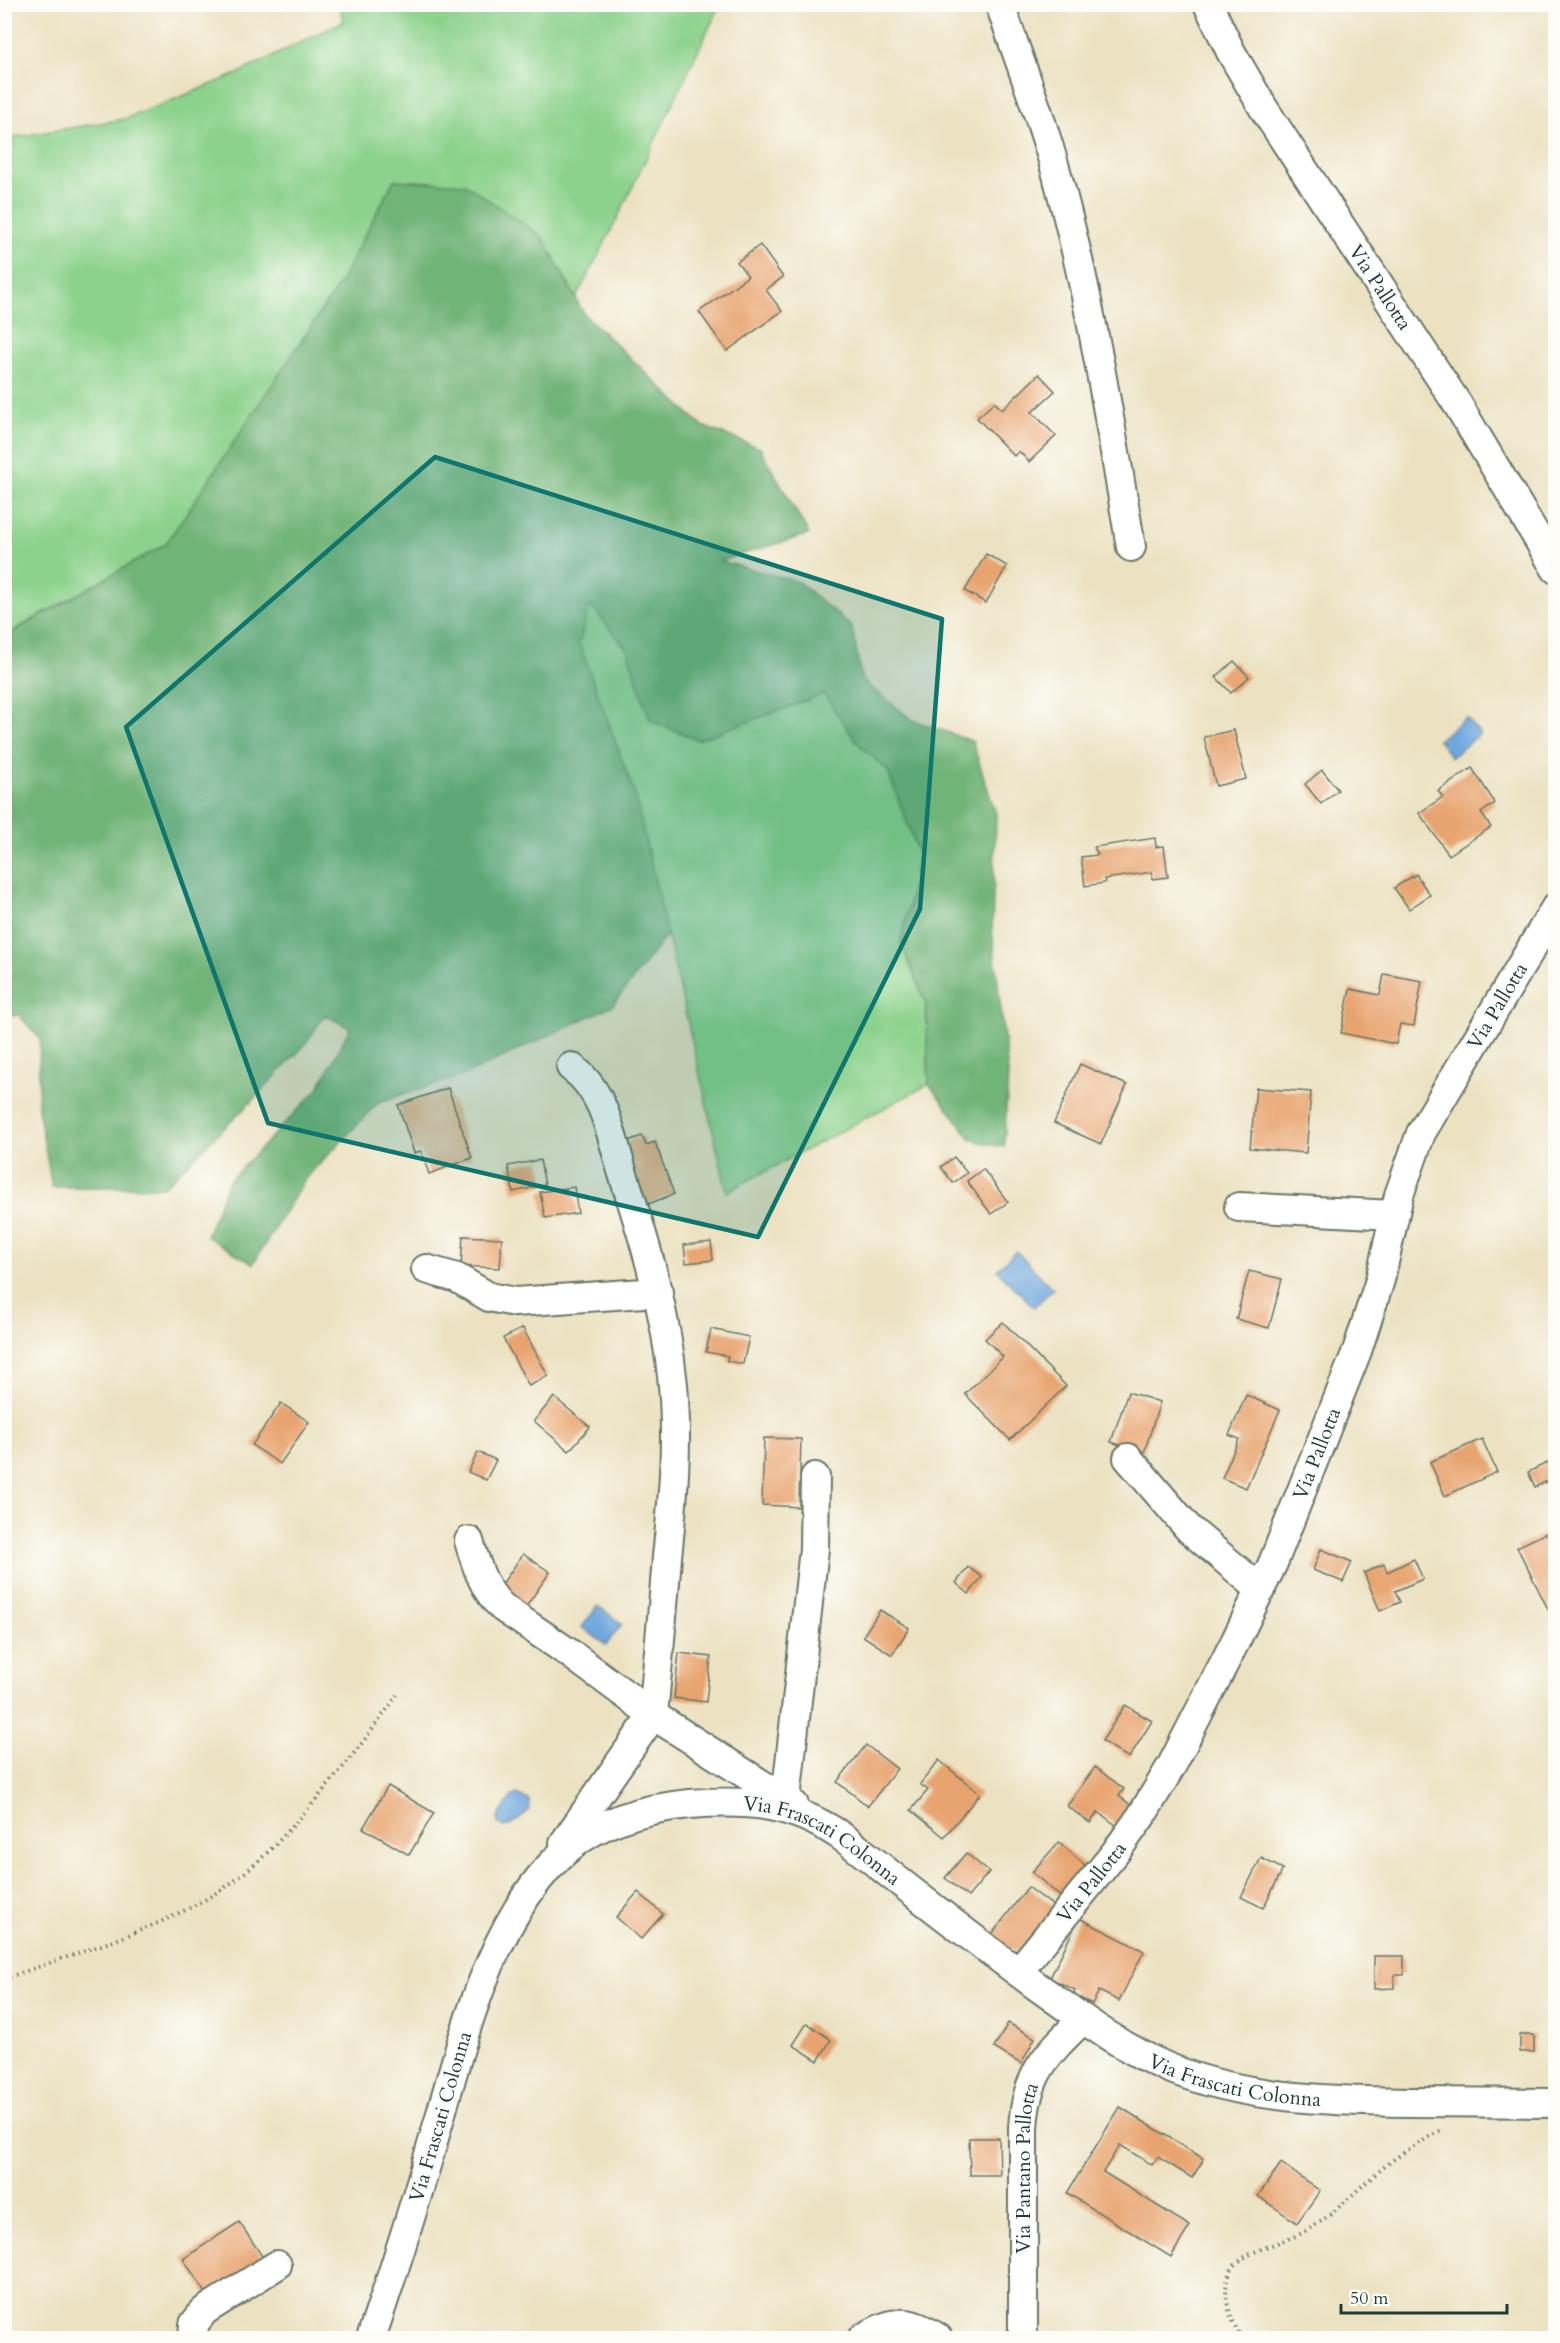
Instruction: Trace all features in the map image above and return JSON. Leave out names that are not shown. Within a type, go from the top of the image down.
[{"type":"street","points":[[1000,4],[1051,156],[1066,210],[1103,383],[1131,547]]},
{"type":"street","name":"Via Pallotta","points":[[1208,4],[1231,52],[1264,109],[1458,405],[1556,569]]},
{"type":"street","name":"Via Pallotta","points":[[1018,1972],[1115,1853],[1146,1809],[1172,1765],[1261,1590],[1361,1342],[1380,1280],[1407,1168],[1426,1122],[1556,907]]},
{"type":"street","points":[[1530,950],[1556,937]]},
{"type":"street","points":[[521,1903],[653,1715],[674,1488],[675,1439],[671,1364],[658,1292],[645,1241],[598,1098],[584,1077],[571,1066]]},
{"type":"street","points":[[1239,1207],[1394,1215]]},
{"type":"street","points":[[426,1269],[457,1278],[489,1296],[514,1302],[658,1292]]},
{"type":"street","points":[[1128,1458],[1189,1529],[1261,1590]]},
{"type":"street","points":[[786,1799],[814,1549],[815,1477]]},
{"type":"street","points":[[469,1541],[482,1580],[495,1601],[503,1608],[572,1655],[653,1715],[841,1836]]},
{"type":"street","name":"Via Frascati Colonna","points":[[371,2338],[406,2232],[474,2007],[495,1955],[521,1903],[549,1867],[583,1836],[614,1821],[655,1809],[730,1801],[764,1804],[811,1820],[841,1836],[1083,2019],[1122,2044],[1169,2068],[1209,2081],[1264,2093],[1336,2100],[1556,2103]]},
{"type":"street","name":"Via Pantano Pallotta","points":[[1023,2338],[1023,2128],[1026,2098],[1030,2082],[1040,2067],[1083,2019]]},
{"type":"street","points":[[193,2338],[194,2324],[204,2311],[277,2265]]},
{"type":"street","points":[[863,2338],[886,2326],[900,2323],[923,2329],[938,2338]]},
{"type":"path","points":[[4,1979],[169,1918],[199,1903],[236,1879],[290,1830],[363,1743],[398,1695]]},
{"type":"path","points":[[1242,2338],[1228,2307],[1226,2286],[1232,2268],[1249,2255],[1306,2231],[1400,2155],[1445,2127]]},
{"type":"highlighted area","points":[[435,457],[942,619],[920,909],[758,1237],[268,1123],[126,727]]},
{"type":"green space","points":[[339,5],[720,5],[617,219],[576,298],[542,236],[394,180],[338,286],[166,544],[16,629],[5,642],[4,139],[125,119],[235,75],[344,21]]},
{"type":"green space","points":[[394,180],[465,184],[542,236],[584,314],[702,426],[760,448],[809,534],[720,561],[797,581],[852,627],[862,680],[913,720],[972,741],[996,814],[992,931],[1008,1073],[1004,1147],[972,1140],[929,1084],[926,1003],[901,943],[919,855],[888,771],[856,741],[824,694],[698,740],[650,720],[627,649],[590,605],[579,643],[635,795],[667,935],[612,1006],[465,1075],[379,1102],[305,1179],[253,1264],[206,1236],[228,1182],[318,1089],[350,1028],[325,1015],[304,1046],[248,1105],[163,1187],[52,1187],[38,1108],[40,1039],[19,1015],[5,1016],[5,642],[16,630],[166,544],[338,286]]},
{"type":"green space","points":[[590,604],[627,649],[650,720],[698,740],[824,694],[856,741],[888,771],[919,855],[901,942],[926,1003],[929,1084],[727,1192],[635,795],[579,643]]},
{"type":"water","points":[[1466,717],[1480,734],[1451,757],[1438,740]]},
{"type":"water","points":[[1016,1251],[1053,1289],[1034,1307],[997,1270]]},
{"type":"water","points":[[598,1606],[622,1624],[606,1645],[582,1627]]},
{"type":"water","points":[[516,1794],[529,1800],[530,1809],[518,1820],[504,1827],[498,1823],[498,1818],[511,1797]]},
{"type":"building","points":[[760,245],[783,277],[766,290],[782,311],[727,351],[699,312],[748,276],[737,262]]},
{"type":"building","points":[[1039,374],[1055,391],[1032,412],[1056,436],[1029,462],[1019,451],[1014,456],[977,418],[995,402],[1002,410]]},
{"type":"building","points":[[986,554],[1007,566],[986,603],[965,591]]},
{"type":"building","points":[[1234,661],[1249,677],[1231,693],[1216,677]]},
{"type":"building","points":[[1234,730],[1246,779],[1216,786],[1204,737]]},
{"type":"building","points":[[1472,768],[1495,803],[1481,813],[1491,827],[1449,855],[1419,813],[1443,797],[1438,791]]},
{"type":"building","points":[[1322,770],[1338,790],[1321,804],[1305,784]]},
{"type":"building","points":[[1155,838],[1156,847],[1164,846],[1168,877],[1153,879],[1152,872],[1104,879],[1105,883],[1085,886],[1081,857],[1098,855],[1094,847]]},
{"type":"building","points":[[1416,874],[1430,895],[1409,909],[1394,888]]},
{"type":"building","points":[[1384,974],[1422,981],[1414,1026],[1400,1024],[1396,1044],[1341,1033],[1350,989],[1380,995]]},
{"type":"building","points":[[1080,1064],[1127,1085],[1101,1144],[1054,1123]]},
{"type":"building","points":[[448,1088],[472,1158],[429,1174],[421,1151],[414,1153],[398,1105]]},
{"type":"building","points":[[1256,1088],[1311,1092],[1306,1153],[1250,1148]]},
{"type":"building","points":[[642,1136],[646,1145],[655,1142],[674,1194],[646,1205],[622,1143]]},
{"type":"building","points":[[954,1157],[967,1173],[953,1183],[941,1167]]},
{"type":"building","points":[[540,1160],[545,1185],[513,1192],[508,1166]]},
{"type":"building","points":[[983,1169],[1008,1202],[991,1214],[967,1181]]},
{"type":"building","points":[[574,1187],[578,1213],[545,1218],[540,1192]]},
{"type":"building","points":[[463,1236],[502,1238],[500,1268],[461,1266]]},
{"type":"building","points":[[711,1242],[713,1260],[686,1263],[684,1245]]},
{"type":"building","points":[[1249,1271],[1282,1279],[1269,1328],[1236,1319]]},
{"type":"building","points":[[1003,1322],[1066,1386],[1010,1440],[965,1394],[1003,1357],[985,1339]]},
{"type":"building","points":[[523,1328],[548,1376],[529,1386],[503,1338]]},
{"type":"building","points":[[711,1329],[749,1337],[743,1364],[727,1361],[728,1356],[706,1352]]},
{"type":"building","points":[[1128,1392],[1160,1402],[1144,1453],[1111,1442]]},
{"type":"building","points":[[1246,1395],[1280,1410],[1246,1488],[1222,1478],[1239,1439],[1229,1435]]},
{"type":"building","points":[[554,1397],[590,1427],[569,1451],[534,1421]]},
{"type":"building","points":[[281,1403],[309,1422],[280,1464],[252,1445]]},
{"type":"building","points":[[764,1438],[801,1439],[799,1507],[762,1505]]},
{"type":"building","points":[[1482,1439],[1497,1472],[1445,1496],[1430,1462]]},
{"type":"building","points":[[478,1452],[496,1460],[486,1480],[468,1472]]},
{"type":"building","points":[[1551,1461],[1556,1470],[1556,1477],[1535,1487],[1528,1472]]},
{"type":"building","points":[[1546,1533],[1556,1553],[1556,1608],[1549,1611],[1517,1547]]},
{"type":"building","points":[[1321,1549],[1352,1562],[1343,1582],[1313,1570]]},
{"type":"building","points":[[523,1554],[550,1572],[525,1608],[498,1590]]},
{"type":"building","points":[[1414,1559],[1423,1579],[1395,1591],[1400,1602],[1380,1611],[1364,1573],[1384,1564],[1387,1572]]},
{"type":"building","points":[[968,1567],[982,1577],[969,1594],[956,1583]]},
{"type":"building","points":[[880,1610],[909,1628],[892,1655],[863,1636]]},
{"type":"building","points":[[679,1653],[711,1657],[706,1702],[674,1698]]},
{"type":"building","points":[[1125,1705],[1152,1721],[1129,1758],[1102,1741]]},
{"type":"building","points":[[866,1745],[897,1769],[868,1806],[837,1782]]},
{"type":"building","points":[[939,1760],[980,1794],[944,1837],[911,1810],[928,1790],[920,1784]]},
{"type":"building","points":[[1095,1767],[1124,1789],[1119,1796],[1135,1808],[1120,1828],[1098,1812],[1090,1823],[1067,1806]]},
{"type":"building","points":[[388,1786],[434,1813],[409,1855],[363,1828]]},
{"type":"building","points":[[1059,1842],[1089,1869],[1063,1899],[1032,1872]]},
{"type":"building","points":[[966,1853],[989,1872],[968,1897],[945,1878]]},
{"type":"building","points":[[1261,1858],[1283,1869],[1263,1908],[1241,1897]]},
{"type":"building","points":[[1028,1887],[1056,1908],[1020,1955],[992,1934]]},
{"type":"building","points":[[638,1892],[663,1914],[641,1939],[616,1917]]},
{"type":"building","points":[[1079,1918],[1144,1951],[1119,2001],[1099,1991],[1092,2004],[1073,1995],[1075,1990],[1050,1978]]},
{"type":"building","points":[[1374,1956],[1404,1956],[1404,1975],[1394,1975],[1394,1988],[1374,1989]]},
{"type":"building","points":[[807,2023],[831,2040],[818,2061],[793,2045]]},
{"type":"building","points":[[1008,2023],[1035,2038],[1021,2064],[994,2048]]},
{"type":"building","points":[[1520,2035],[1534,2035],[1534,2052],[1520,2052]]},
{"type":"building","points":[[1120,2107],[1204,2159],[1192,2178],[1158,2157],[1152,2165],[1120,2145],[1103,2172],[1190,2226],[1171,2257],[1067,2193]]},
{"type":"building","points":[[969,2138],[999,2138],[1000,2175],[970,2175]]},
{"type":"building","points":[[1281,2163],[1320,2191],[1297,2223],[1258,2196]]},
{"type":"building","points":[[239,2222],[264,2259],[208,2296],[183,2259]]}]
